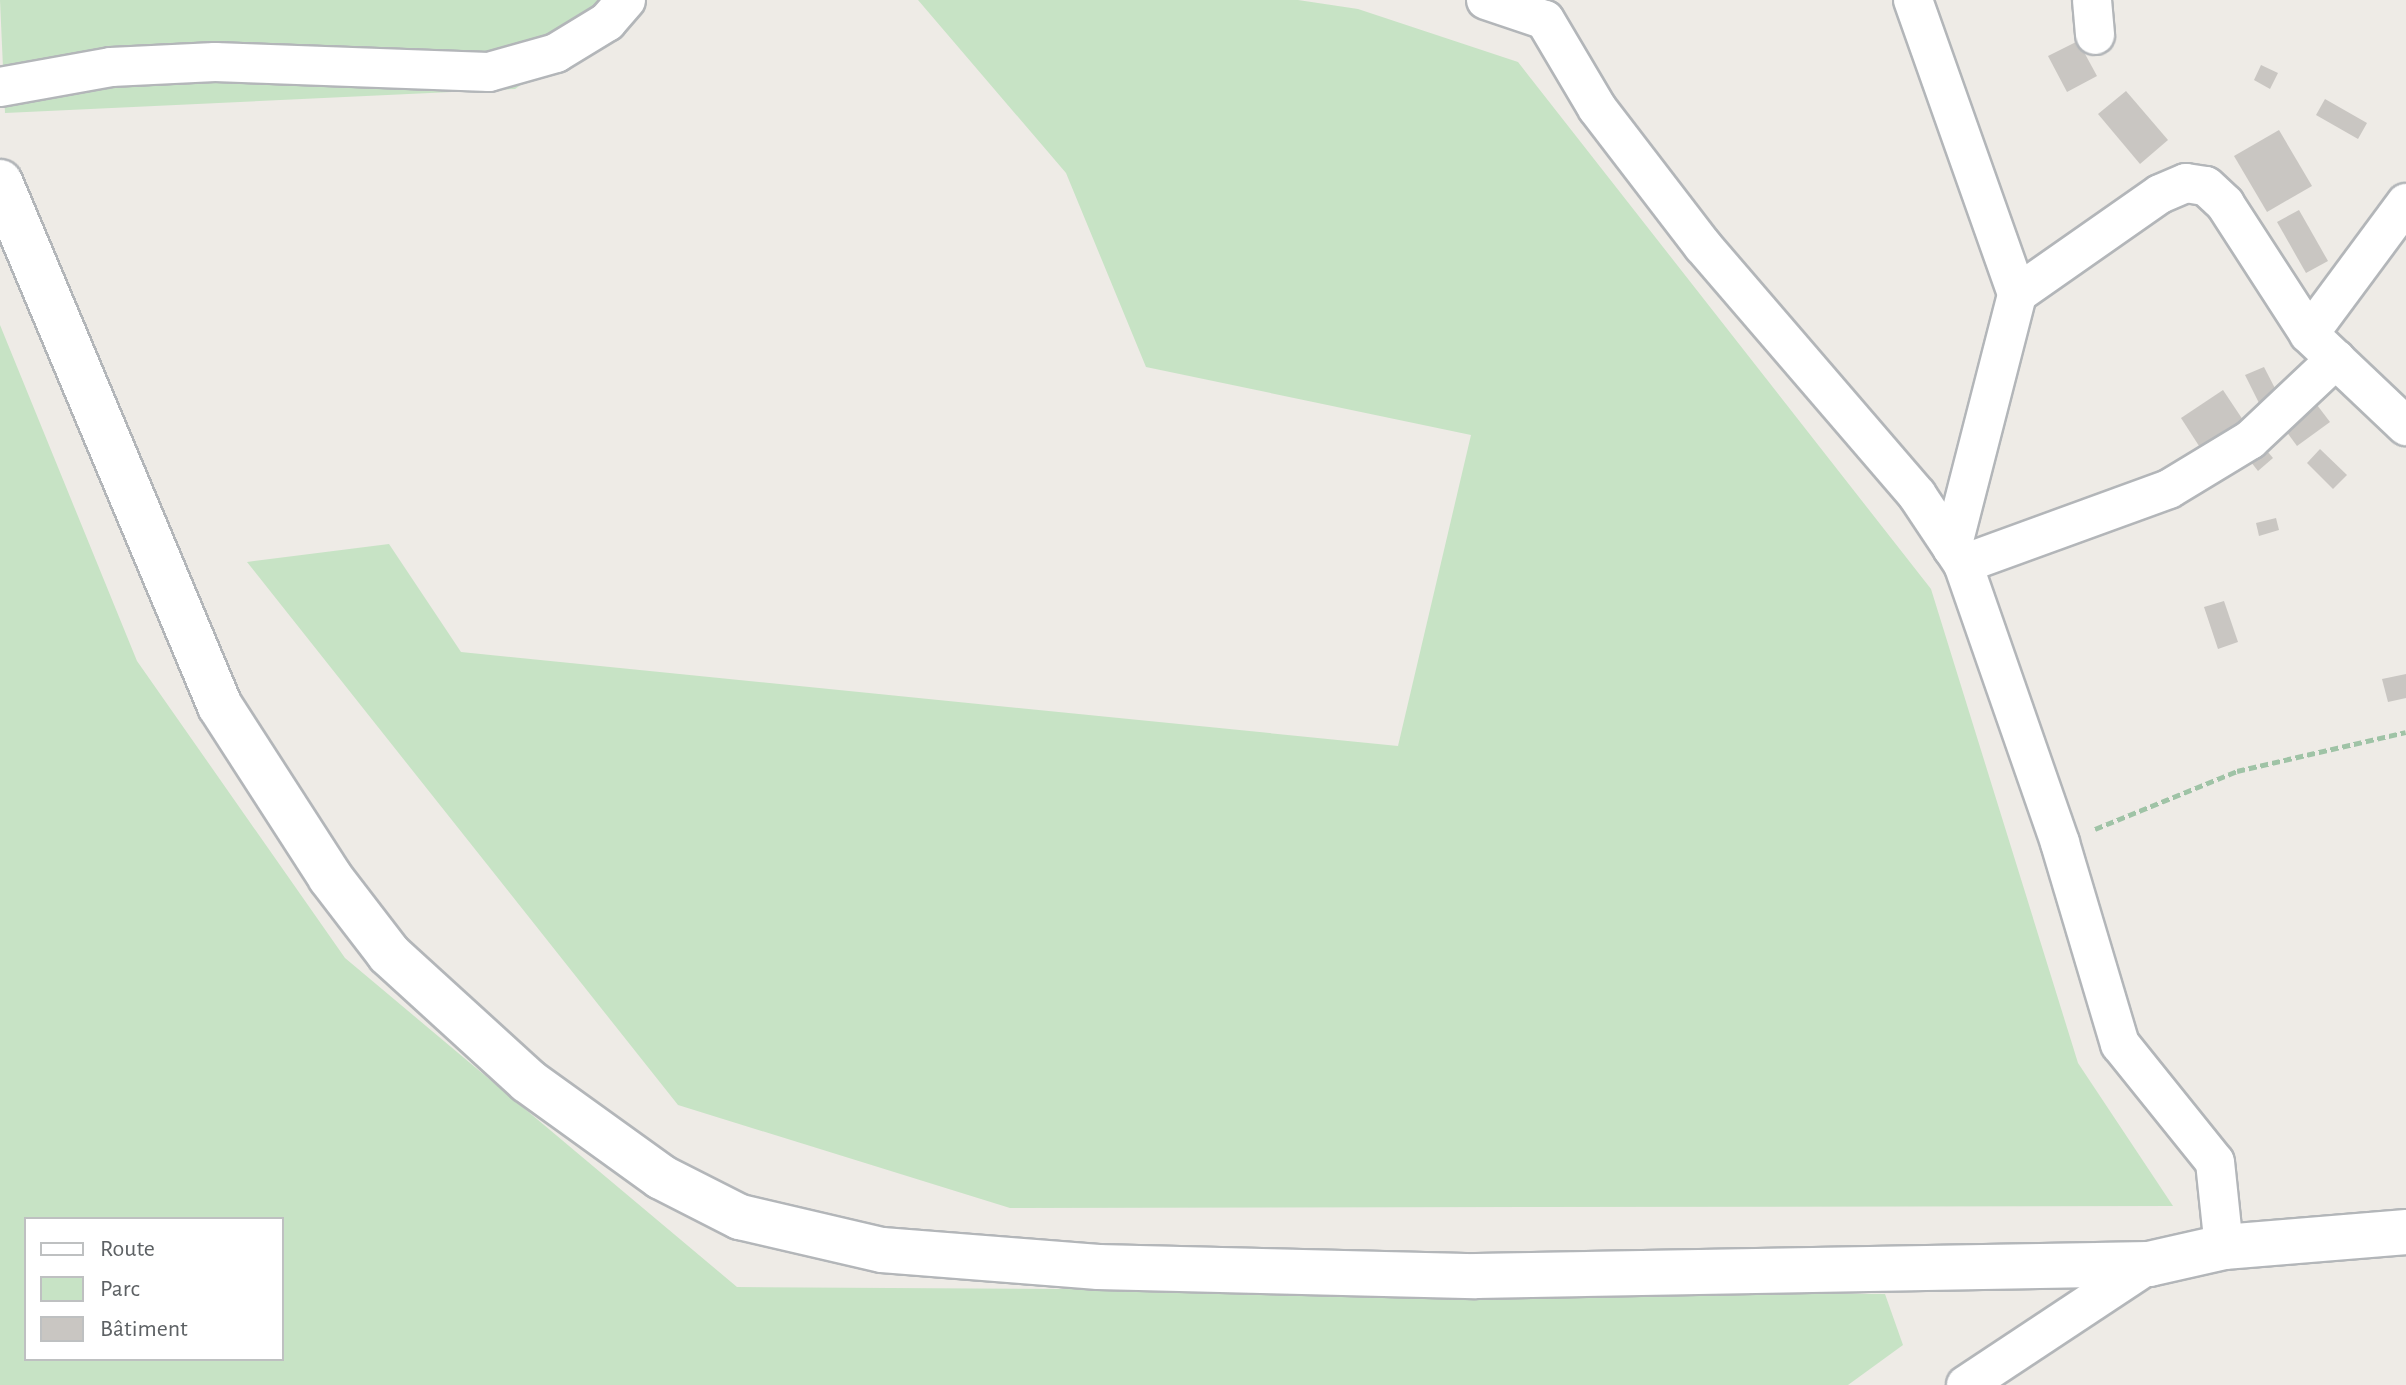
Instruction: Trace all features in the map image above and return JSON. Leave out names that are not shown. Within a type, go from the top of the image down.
[{"type":"street","points":[[0,87],[111,67],[215,62],[489,72],[556,53],[607,22],[626,0]]},
{"type":"street","points":[[1486,0],[1548,10],[1597,108],[1655,183],[1917,495],[1957,556],[2060,843],[2120,1044],[2215,1162],[2224,1247]]},
{"type":"street","points":[[1913,0],[2017,294],[1957,556]]},
{"type":"street","points":[[0,182],[220,706],[267,786],[389,954],[528,1081],[661,1177],[740,1217],[816,1239],[882,1250],[1098,1267],[1476,1276],[2149,1264],[2224,1247],[2406,1232]]},
{"type":"street","points":[[2017,294],[2160,194],[2186,183],[2206,186],[2225,204],[2323,347],[2406,426]]},
{"type":"street","points":[[1957,556],[2169,489],[2250,440],[2323,347],[2406,203]]},
{"type":"street","points":[[1966,1385],[2149,1264]]},
{"type":"path","points":[[2060,843],[2237,771],[2406,732]]},
{"type":"green space","points":[[0,0],[641,0],[515,89],[5,113]]},
{"type":"green space","points":[[918,0],[1298,0],[1358,9],[1518,62],[1931,589],[2078,1063],[2173,1206],[1010,1208],[678,1105],[247,562],[389,544],[461,652],[1398,746],[1471,435],[1146,367],[1066,173]]},
{"type":"green space","points":[[0,325],[137,661],[345,958],[737,1287],[1885,1294],[1903,1345],[1848,1385],[0,1385]]},
{"type":"building","points":[[2078,41],[2097,76],[2067,92],[2048,56]]},
{"type":"building","points":[[2261,65],[2278,73],[2270,89],[2254,80]]},
{"type":"building","points":[[2126,91],[2168,140],[2140,164],[2098,114]]},
{"type":"building","points":[[2325,99],[2367,123],[2358,139],[2316,115]]},
{"type":"building","points":[[2279,130],[2312,186],[2267,212],[2234,156]]},
{"type":"building","points":[[2299,210],[2328,261],[2306,273],[2277,222]]},
{"type":"building","points":[[2264,367],[2281,400],[2262,409],[2245,375]]},
{"type":"building","points":[[2223,390],[2243,420],[2201,449],[2181,418]]},
{"type":"building","points":[[2314,401],[2330,422],[2297,446],[2281,424]]},
{"type":"building","points":[[2262,445],[2273,458],[2258,471],[2247,457]]},
{"type":"building","points":[[2320,449],[2347,475],[2333,489],[2307,463]]},
{"type":"building","points":[[2276,518],[2279,530],[2259,536],[2256,523]]},
{"type":"building","points":[[2224,601],[2238,642],[2218,649],[2204,607]]},
{"type":"building","points":[[2406,674],[2406,698],[2388,702],[2382,679]]}]
